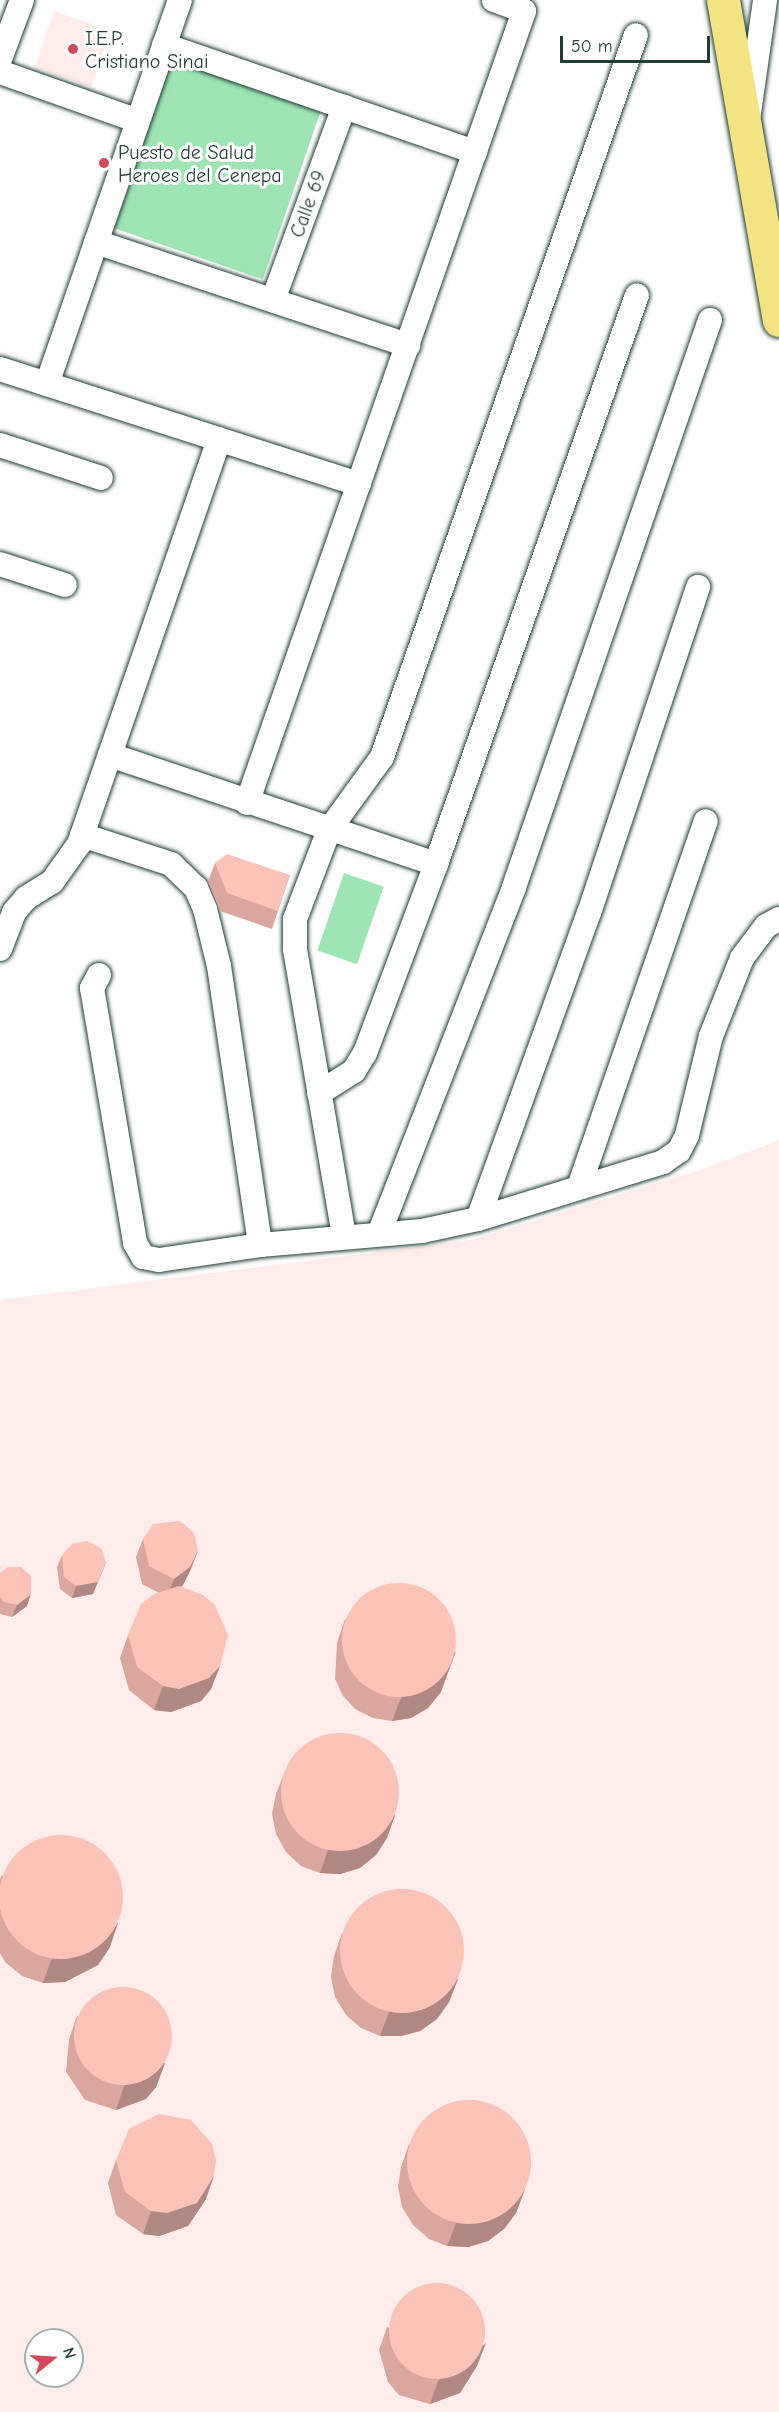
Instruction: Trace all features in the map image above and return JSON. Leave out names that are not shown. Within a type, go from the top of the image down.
[{"type":"main road","points":[[723,0],[745,142],[779,320]]},
{"type":"street","points":[[0,59],[22,0]]},
{"type":"street","points":[[47,384],[180,0]]},
{"type":"street","points":[[247,803],[524,11],[494,0]]},
{"type":"street","points":[[745,142],[765,0]]},
{"type":"street","points":[[344,1236],[295,949],[295,920],[329,830],[382,757],[636,35]]},
{"type":"street","points":[[165,45],[475,152]]},
{"type":"street","points":[[0,72],[138,121]]},
{"type":"street","name":"Calle 69","points":[[273,300],[344,107]]},
{"type":"street","points":[[96,242],[408,345]]},
{"type":"street","points":[[319,1093],[354,1071],[365,1053],[436,864],[637,295]]},
{"type":"street","points":[[379,1234],[514,887],[710,320]]},
{"type":"street","points":[[0,369],[358,484]]},
{"type":"street","points":[[0,949],[14,912],[26,898],[52,882],[82,835],[219,440]]},
{"type":"street","points":[[0,445],[101,478]]},
{"type":"street","points":[[0,564],[65,585]]},
{"type":"street","points":[[478,1219],[589,913],[698,587]]},
{"type":"street","points":[[110,755],[247,803],[436,864]]},
{"type":"street","points":[[579,1187],[706,821]]},
{"type":"street","points":[[82,835],[171,864],[196,888],[205,909],[219,966],[260,1245]]},
{"type":"street","points":[[99,975],[92,988],[135,1243],[143,1257],[159,1260],[260,1245],[422,1231],[478,1219],[663,1162],[679,1150],[711,1036],[742,958],[766,926],[779,919]]},
{"type":"shaded area","name":"I.E.P. Cristiano Sinai","points":[[54,11],[111,31],[91,87],[34,68]]},
{"type":"shaded area","points":[[779,1140],[779,2412],[0,2412],[0,1300],[471,1240],[700,1170]]},
{"type":"green space","points":[[173,58],[321,109],[263,279],[114,228]]},
{"type":"green space","points":[[344,873],[384,887],[357,964],[317,951]]},
{"type":"building","points":[[227,854],[290,875],[278,911],[227,893],[215,863]]},
{"type":"building","points":[[180,1521],[194,1533],[198,1551],[190,1567],[174,1579],[149,1566],[143,1539],[153,1524]]},
{"type":"building","points":[[87,1541],[101,1548],[106,1562],[98,1582],[76,1586],[64,1577],[62,1555],[72,1544]]},
{"type":"building","points":[[8,1567],[21,1567],[31,1576],[31,1594],[17,1605],[4,1602],[0,1597],[0,1573]]},
{"type":"building","points":[[399,1583],[421,1587],[439,1600],[452,1618],[456,1640],[452,1662],[439,1680],[421,1693],[399,1697],[377,1693],[359,1680],[346,1662],[342,1640],[346,1618],[359,1600],[377,1587]]},
{"type":"building","points":[[179,1586],[203,1595],[215,1605],[228,1635],[220,1666],[209,1678],[179,1689],[163,1686],[137,1667],[128,1635],[141,1604],[154,1594]]},
{"type":"building","points":[[340,1733],[363,1738],[382,1750],[394,1769],[399,1792],[394,1815],[382,1834],[363,1846],[340,1851],[317,1846],[298,1834],[286,1815],[281,1792],[286,1769],[298,1750],[317,1738]]},
{"type":"building","points":[[61,1835],[85,1839],[105,1853],[119,1873],[123,1897],[119,1921],[105,1941],[85,1955],[61,1959],[37,1955],[17,1941],[3,1921],[-1,1897],[3,1873],[17,1853],[37,1839]]},
{"type":"building","points":[[402,1889],[426,1894],[446,1907],[459,1927],[464,1951],[459,1975],[446,1995],[426,2008],[402,2013],[378,2008],[358,1995],[345,1975],[340,1951],[345,1927],[358,1907],[378,1894]]},
{"type":"building","points":[[123,1987],[142,1991],[157,2002],[168,2017],[172,2036],[168,2055],[157,2070],[142,2081],[123,2085],[104,2081],[89,2070],[78,2055],[74,2036],[78,2017],[89,2002],[104,1991]]},
{"type":"building","points":[[469,2100],[493,2105],[513,2118],[526,2138],[531,2162],[526,2186],[513,2206],[493,2219],[469,2224],[445,2219],[425,2206],[412,2186],[407,2162],[412,2138],[425,2118],[445,2105]]},
{"type":"building","points":[[159,2114],[191,2120],[212,2144],[216,2160],[214,2176],[197,2203],[167,2213],[151,2211],[125,2192],[116,2160],[129,2129]]},
{"type":"building","points":[[428,2283],[446,2283],[464,2291],[477,2304],[485,2322],[482,2350],[464,2371],[446,2379],[428,2379],[410,2371],[397,2358],[389,2340],[389,2322],[397,2304],[410,2291]]},
{"type":"place","name":"I.E.P. Cristiano Sinai","points":[[73,49]]},
{"type":"place","name":"Puesto de Salud Heroes del Cenepa","points":[[104,163]]}]
